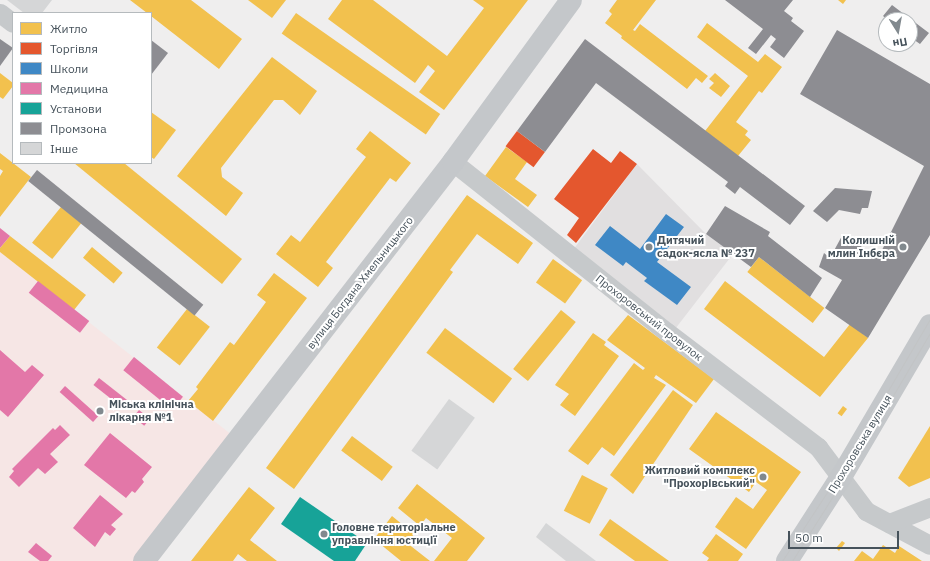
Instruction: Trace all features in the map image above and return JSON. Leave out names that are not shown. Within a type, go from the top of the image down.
[{"type":"main road","name":"вулиця Богдана Хмельницького","points":[[144,561],[453,162],[571,0]]},
{"type":"main road","name":"Прохоровська вулиця","points":[[792,559],[930,325]]},
{"type":"street","points":[[0,13],[12,22]]},
{"type":"street","name":"Прохоровський провулок","points":[[453,162],[667,332],[818,447],[866,511],[930,545]]},
{"type":"street","points":[[889,523],[930,507]]},
{"type":"shaded area","name":"Дитячий садок-ясла № 237","points":[[637,164],[706,234],[733,254],[672,333],[573,250]]},
{"type":"shaded area","name":"Міська клінічна лікарня №1","points":[[0,252],[237,439],[144,561],[0,561]]},
{"type":"building: Житло","points":[[130,0],[191,0],[242,39],[219,69],[152,17],[152,12],[146,12]]},
{"type":"building: Житло","points":[[248,0],[286,0],[272,18]]},
{"type":"building: Житло","points":[[342,0],[373,0],[447,56],[484,8],[473,0],[528,0],[444,110],[419,92],[435,71],[428,65],[415,83],[328,19]]},
{"type":"building: Житло","points":[[617,0],[656,0],[633,30],[635,31],[640,24],[708,76],[702,83],[696,78],[687,89],[621,38],[622,36],[605,23],[612,14],[609,11]]},
{"type":"building: Житло","points":[[838,0],[846,0],[843,4]]},
{"type":"building: Житло","points":[[296,13],[440,114],[426,134],[282,33]]},
{"type":"building: Житло","points":[[707,23],[758,62],[765,54],[782,67],[762,93],[759,91],[736,122],[748,131],[745,135],[751,140],[738,156],[705,131],[748,76],[697,37]]},
{"type":"building: Житло","points":[[272,57],[317,91],[300,115],[283,100],[274,100],[221,168],[222,177],[243,193],[226,216],[177,176]]},
{"type":"building: Житло","points":[[0,73],[12,82],[12,87],[3,99],[0,97]]},
{"type":"building: Житло","points":[[715,73],[730,86],[721,97],[709,88],[714,83],[709,79]]},
{"type":"building: Житло","points":[[152,113],[176,130],[154,159],[152,158]]},
{"type":"building: Житло","points":[[370,131],[411,163],[396,182],[390,178],[326,262],[333,268],[318,287],[276,254],[291,235],[300,242],[366,157],[356,149]]},
{"type":"building: Житло","points":[[506,147],[527,162],[515,179],[537,195],[528,207],[485,176]]},
{"type":"building: Житло","points":[[0,153],[12,162],[12,164],[14,164],[31,177],[0,217],[0,176],[3,171],[0,169]]},
{"type":"building: Житло","points":[[75,164],[125,164],[242,259],[222,284]]},
{"type":"building: Житло","points":[[467,195],[533,243],[518,264],[477,234],[450,270],[453,272],[294,489],[266,468]]},
{"type":"building: Житло","points":[[61,207],[81,223],[52,259],[32,243]]},
{"type":"building: Житло","points":[[10,236],[86,295],[74,310],[0,252],[0,248]]},
{"type":"building: Житло","points":[[92,247],[123,273],[114,283],[83,258]]},
{"type":"building: Житло","points":[[759,257],[824,308],[813,323],[747,272]]},
{"type":"building: Житло","points":[[553,259],[582,280],[565,304],[536,282]]},
{"type":"building: Житло","points":[[274,273],[307,298],[213,421],[188,401],[198,389],[196,387],[230,342],[234,345],[266,302],[257,295]]},
{"type":"building: Житло","points":[[725,281],[824,357],[850,324],[868,338],[820,397],[704,309]]},
{"type":"building: Житло","points":[[187,309],[210,327],[180,365],[157,348]]},
{"type":"building: Житло","points":[[561,310],[576,322],[528,381],[513,369]]},
{"type":"building: Житло","points":[[628,315],[714,379],[696,403],[656,375],[654,378],[666,385],[614,456],[602,447],[588,465],[568,451],[634,363],[643,370],[645,368],[607,340]]},
{"type":"building: Житло","points":[[445,328],[512,379],[493,403],[426,353]]},
{"type":"building: Житло","points":[[593,333],[606,342],[604,345],[619,356],[575,416],[560,405],[569,394],[555,385]]},
{"type":"building: Житло","points":[[673,390],[693,405],[633,494],[610,475]]},
{"type":"building: Житло","points":[[843,406],[847,409],[842,416],[838,413]]},
{"type":"building: Житло","name":"Житловий комплекс \"Прохорівський\"","points":[[716,412],[801,472],[746,549],[715,527],[736,497],[753,509],[767,490],[756,482],[749,492],[689,449]]},
{"type":"building: Житло","points":[[930,426],[930,478],[909,487],[898,478]]},
{"type":"building: Житло","points":[[352,436],[393,467],[382,481],[341,450]]},
{"type":"building: Житло","points":[[582,475],[608,488],[590,524],[564,511]]},
{"type":"building: Житло","points":[[417,484],[485,538],[467,561],[434,561],[452,538],[426,518],[420,526],[398,508]]},
{"type":"building: Житло","points":[[249,487],[275,508],[250,540],[277,561],[247,561],[238,554],[233,561],[191,561]]},
{"type":"building: Житло","points":[[392,516],[414,534],[407,543],[430,561],[401,561],[374,539]]},
{"type":"building: Житло","points":[[610,519],[669,561],[635,561],[599,535]]},
{"type":"building: Житло","points":[[716,534],[743,554],[738,561],[707,561],[709,558],[702,553]]},
{"type":"building: Житло","points":[[842,541],[845,543],[839,551],[836,548]]},
{"type":"building: Житло","points":[[883,545],[895,553],[899,546],[922,561],[854,561],[862,551],[873,559]]},
{"type":"building: Торгівля","points":[[517,131],[545,152],[534,167],[506,146]]},
{"type":"building: Торгівля","points":[[593,149],[611,163],[620,151],[637,164],[576,243],[567,235],[579,218],[554,199]]},
{"type":"building: Школи","points":[[666,214],[684,227],[657,262],[691,287],[677,305],[644,281],[647,278],[626,262],[623,266],[595,245],[610,226],[640,249]]},
{"type":"building: Медицина","points":[[0,228],[10,236],[0,248]]},
{"type":"building: Медицина","points":[[38,281],[89,321],[80,333],[29,293]]},
{"type":"building: Медицина","points":[[0,350],[25,372],[32,365],[44,375],[8,417],[0,410]]},
{"type":"building: Медицина","points":[[134,357],[183,397],[172,410],[123,370]]},
{"type":"building: Медицина","points":[[99,378],[127,400],[122,407],[93,385]]},
{"type":"building: Медицина","points":[[65,386],[98,416],[93,422],[60,392]]},
{"type":"building: Медицина","points":[[139,410],[150,419],[144,426],[133,417]]},
{"type":"building: Медицина","points":[[60,425],[70,435],[50,454],[58,462],[45,474],[38,468],[19,487],[9,477],[14,471],[12,469],[53,428],[55,430]]},
{"type":"building: Медицина","points":[[110,433],[152,467],[142,479],[144,482],[135,493],[132,491],[126,498],[84,465]]},
{"type":"building: Медицина","points":[[100,495],[123,514],[111,525],[116,529],[110,536],[105,532],[95,547],[73,528]]},
{"type":"building: Медицина","points":[[36,543],[52,556],[48,561],[40,561],[28,552]]},
{"type":"building: Установи","name":"Головне територіальне управління юстиції","points":[[300,497],[367,543],[355,561],[334,561],[281,524]]},
{"type":"building: Промзона","points":[[725,0],[793,0],[784,11],[793,18],[791,21],[804,31],[784,58],[770,47],[776,39],[771,35],[756,54],[748,48],[763,29]]},
{"type":"building: Промзона","points":[[892,5],[901,12],[886,12]]},
{"type":"building: Промзона","points":[[918,25],[929,33],[920,44],[918,43]]},
{"type":"building: Промзона","points":[[837,30],[930,84],[930,235],[868,338],[825,308],[842,280],[819,267],[824,253],[830,258],[843,234],[878,258],[924,166],[800,94]]},
{"type":"building: Промзона","points":[[0,39],[12,47],[12,49],[0,66]]},
{"type":"building: Промзона","points":[[585,39],[805,206],[790,225],[740,187],[735,194],[725,186],[728,182],[596,83],[545,152],[517,131]]},
{"type":"building: Промзона","points":[[152,41],[168,53],[152,74]]},
{"type":"building: Промзона","points":[[37,170],[203,305],[194,316],[28,181]]},
{"type":"building: Промзона","points":[[835,188],[872,191],[868,208],[862,208],[860,214],[839,210],[827,222],[813,211]]},
{"type":"building: Промзона","points":[[725,206],[770,232],[768,236],[822,278],[810,297],[759,257],[751,267],[706,234]]},
{"type":"building: Інше","points":[[7,0],[52,0],[43,12],[23,12]]},
{"type":"building: Інше","points":[[449,399],[475,418],[437,470],[411,451]]},
{"type":"building: Інше","points":[[546,523],[596,561],[566,561],[536,537]]},
{"type":"tram line","points":[[782,561],[839,474],[930,319]]},
{"type":"tram line","points":[[792,561],[843,480],[930,333]]},
{"type":"place","name":"Дитячий садок-ясла № 237","points":[[649,247]]},
{"type":"place","name":"Колишній млин Інбєра","points":[[903,247]]},
{"type":"place","name":"Міська клінічна лікарня №1","points":[[100,411]]},
{"type":"place","name":"Житловий комплекс \"Прохорівський\"","points":[[763,477]]},
{"type":"place","name":"Головне територіальне управління юстиції","points":[[324,534]]}]
